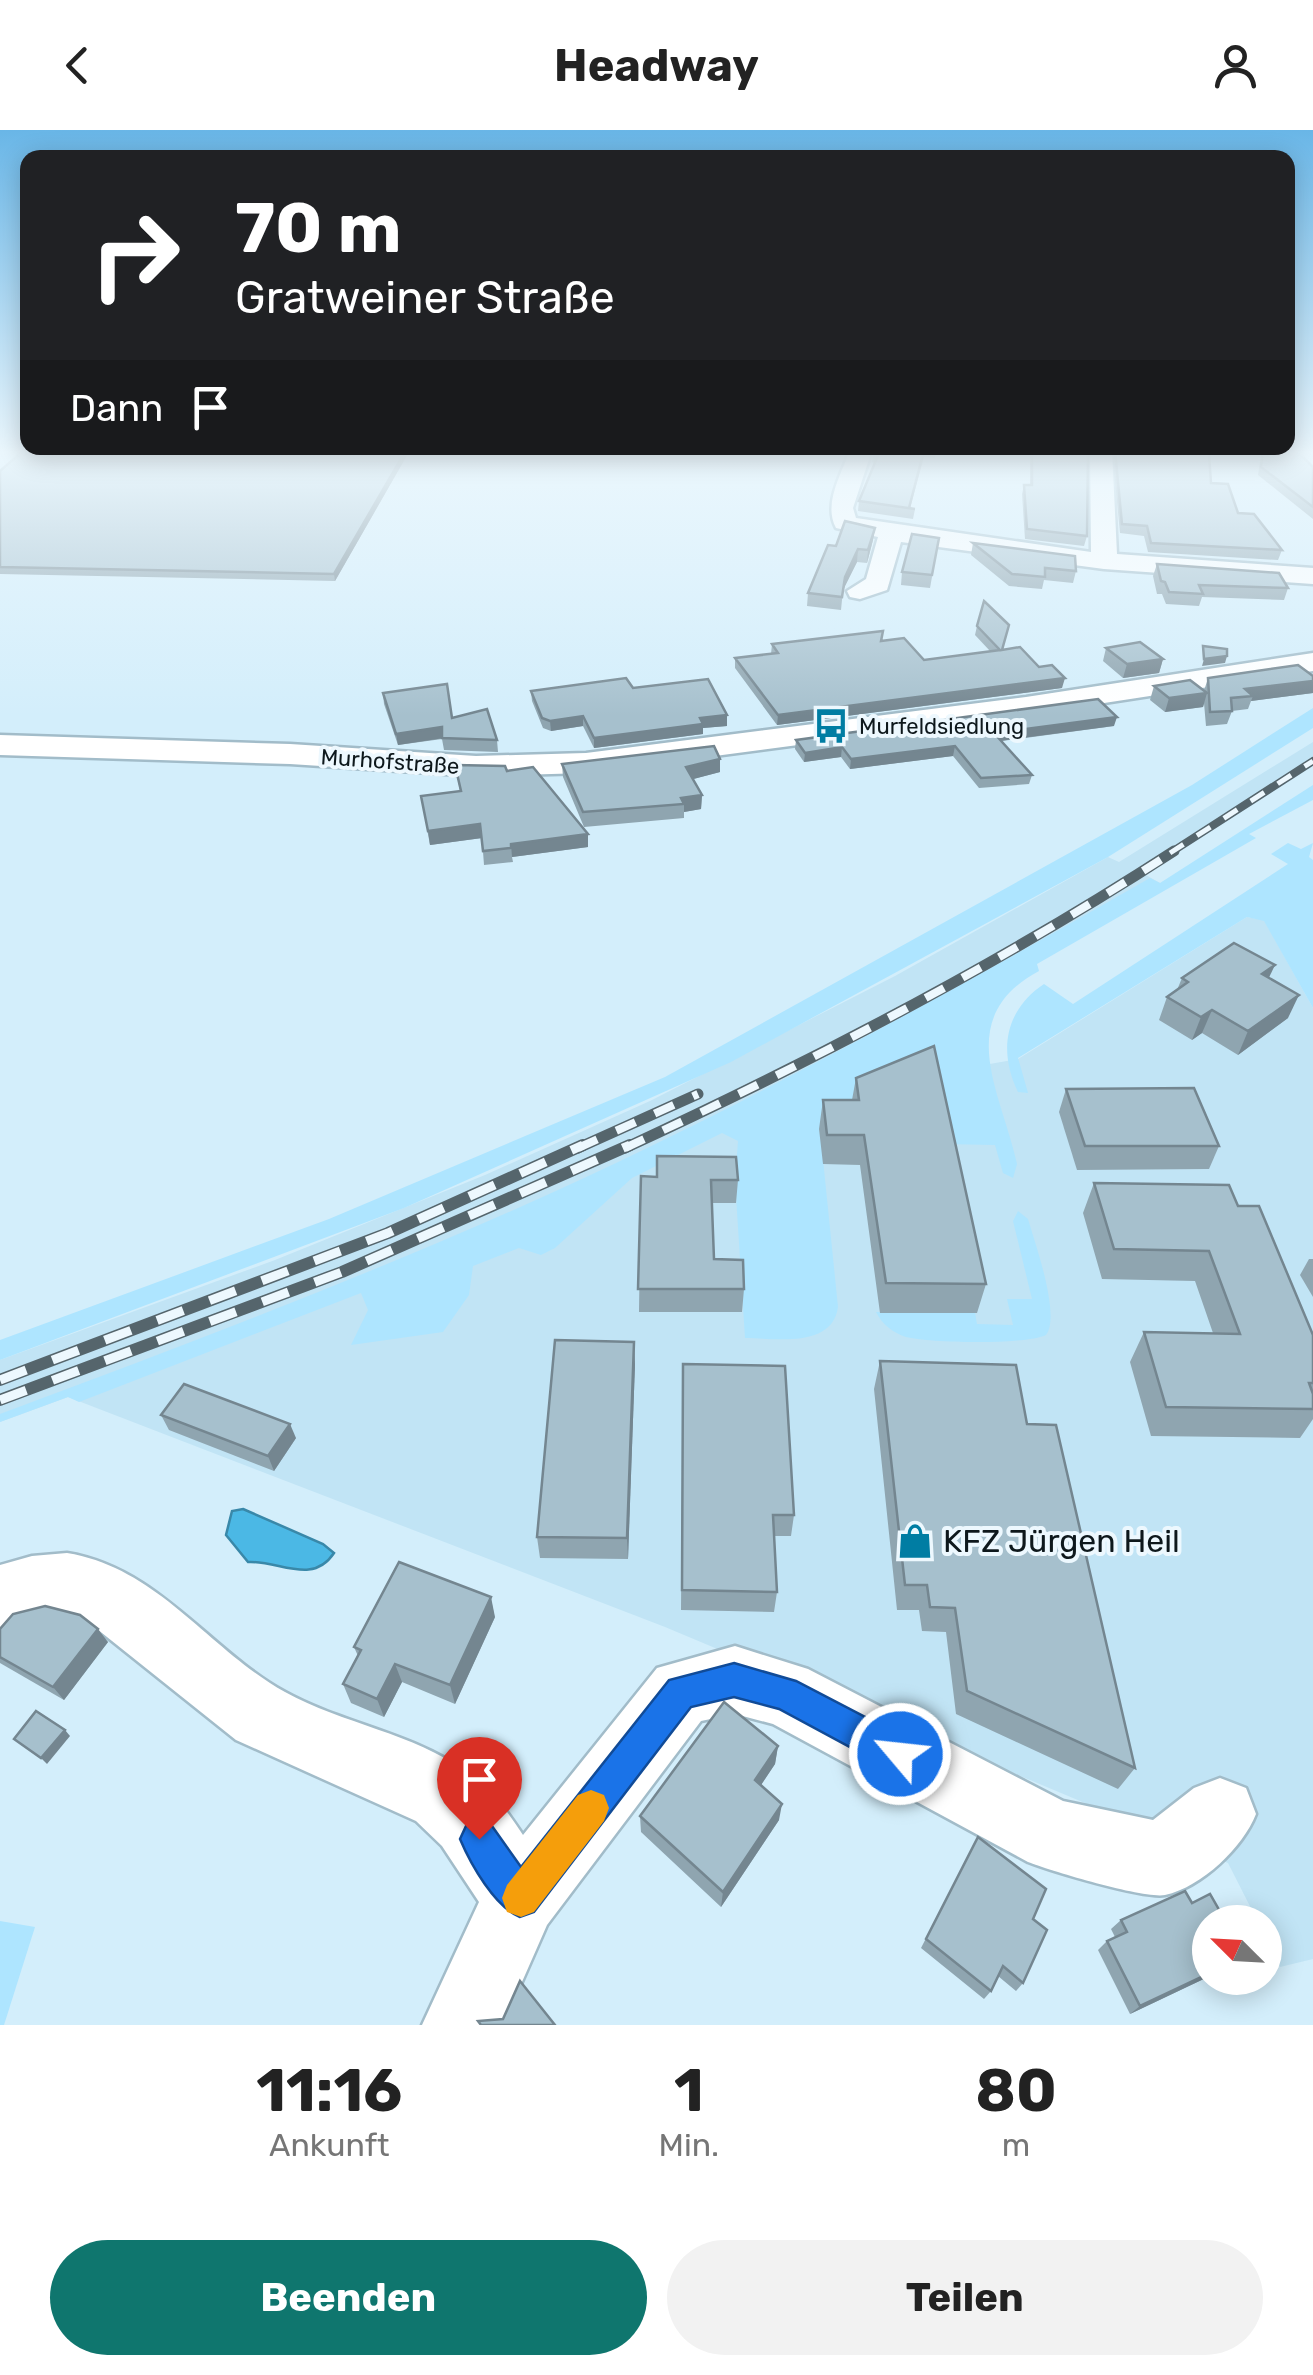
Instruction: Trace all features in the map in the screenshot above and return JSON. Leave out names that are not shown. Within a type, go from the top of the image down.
[{"type":"street","points":[[860,590],[878,584],[890,538]]},
{"type":"street","points":[[927,538],[1104,560],[1313,576]]},
{"type":"street","points":[[1103,538],[1104,560]]},
{"type":"street","name":"Murhofstraße","points":[[0,745],[290,754],[476,766],[586,763],[1026,706],[1313,662]]},
{"type":"street","points":[[0,1598],[53,1584],[84,1588],[124,1606],[183,1650],[231,1698],[260,1716],[299,1737],[420,1784],[458,1810],[520,1898]]},
{"type":"street","points":[[462,2025],[520,1898],[681,1692],[734,1680],[784,1693],[1054,1836],[1162,1858],[1220,1814]]},
{"type":"shaded area","points":[[1313,708],[1313,728],[1108,857],[731,1062],[404,1208],[0,1360],[0,1340],[329,1219],[665,1077],[1192,785]]},
{"type":"shaded area","points":[[1313,742],[1313,766],[1144,874],[1160,883],[919,1020],[928,1075],[1018,1059],[1247,917],[1264,920],[1313,1008],[1313,1959],[1282,1967],[1282,1905],[1249,1905],[1228,1863],[665,1627],[68,1397],[0,1422],[0,1360],[275,1260],[485,1175],[650,1101],[895,976],[1108,857],[1119,862]]},
{"type":"shaded area","points":[[1313,785],[1313,800],[1249,834],[1256,838],[1037,964],[1039,971],[1012,990],[997,1011],[990,1033],[989,1058],[1017,1164],[1013,1178],[1003,1173],[995,1145],[943,1144],[820,1130],[838,1307],[825,1330],[801,1338],[745,1338],[735,1180],[738,1141],[722,1133],[632,1178],[555,1248],[541,1255],[519,1248],[473,1266],[469,1295],[443,1332],[351,1345],[368,1310],[361,1293],[79,1402],[68,1397],[0,1422],[0,1414],[397,1260],[686,1129],[920,1007],[1150,878],[1160,883]]},
{"type":"shaded area","points":[[1288,843],[1301,849],[1313,843],[1309,857],[1313,860],[1313,1008],[1264,921],[1247,917],[1018,1058],[1028,1093],[1018,1092],[1007,1047],[1013,1019],[1031,994],[1044,984],[1073,1004],[1288,864],[1271,854]]},
{"type":"shaded area","points":[[1018,1211],[1028,1219],[1045,1279],[1050,1312],[1046,1335],[999,1342],[935,1341],[901,1335],[881,1320],[876,1312],[975,1313],[977,1324],[1013,1325],[1007,1299],[1032,1299],[1013,1221]]},
{"type":"shaded area","points":[[0,1921],[35,1927],[4,2025],[0,2025]]},
{"type":"water","points":[[243,1509],[323,1544],[334,1553],[325,1563],[305,1570],[248,1562],[226,1535],[232,1511]]},
{"type":"building","points":[[0,538],[355,538],[334,574],[0,567]]},
{"type":"building","points":[[839,538],[872,538],[868,550],[858,549],[845,577],[842,597],[808,593],[828,545],[836,546]]},
{"type":"building","points":[[911,538],[939,538],[932,575],[902,572]]},
{"type":"building","points":[[1150,538],[1273,538],[1282,550],[1151,543]]},
{"type":"building","points":[[973,543],[1075,556],[1076,571],[1045,568],[1045,577],[1012,574]]},
{"type":"building","points":[[1157,564],[1279,573],[1288,588],[1199,585],[1203,594],[1169,592],[1161,581]]},
{"type":"building","points":[[984,601],[1009,625],[1002,650],[1020,647],[1039,667],[1052,665],[1065,678],[778,715],[735,658],[778,653],[772,644],[883,631],[881,641],[904,638],[924,660],[1000,650],[977,626]]},
{"type":"building","points":[[1140,642],[1163,659],[1127,664],[1106,648]]},
{"type":"building","points":[[1203,646],[1227,649],[1227,656],[1204,659]]},
{"type":"building","points":[[1298,665],[1313,676],[1313,681],[1245,689],[1253,696],[1231,698],[1232,711],[1210,712],[1208,678]]},
{"type":"building","points":[[626,678],[633,688],[708,679],[727,715],[700,718],[703,724],[594,738],[583,716],[550,721],[542,718],[531,691]]},
{"type":"building","points":[[1190,680],[1207,693],[1169,698],[1154,686]]},
{"type":"building","points":[[447,684],[452,718],[487,709],[497,740],[442,738],[442,727],[396,734],[383,693]]},
{"type":"building","points":[[1098,699],[1117,717],[994,733],[1032,775],[981,778],[955,746],[851,759],[842,747],[805,753],[796,740]]},
{"type":"building","points":[[714,746],[720,759],[686,767],[702,795],[681,798],[684,804],[583,812],[562,764]]},
{"type":"building","points":[[455,765],[505,766],[507,771],[533,767],[588,834],[483,851],[480,824],[428,831],[421,796],[461,791]]},
{"type":"building","points":[[1234,943],[1275,965],[1262,974],[1299,995],[1248,1031],[1212,1010],[1201,1017],[1167,997],[1188,982],[1182,978]]},
{"type":"building","points":[[934,1046],[986,1284],[886,1283],[864,1135],[827,1135],[823,1100],[859,1100],[856,1078]]},
{"type":"building","points":[[1194,1088],[1219,1146],[1085,1146],[1066,1089]]},
{"type":"building","points":[[657,1156],[736,1157],[738,1180],[711,1180],[714,1259],[743,1260],[744,1289],[638,1289],[641,1176],[657,1177]]},
{"type":"building","points":[[1094,1183],[1229,1185],[1238,1206],[1259,1206],[1313,1335],[1313,1383],[1309,1383],[1313,1409],[1166,1407],[1144,1332],[1240,1334],[1209,1251],[1114,1249]]},
{"type":"building","points":[[555,1340],[634,1342],[627,1538],[537,1537]]},
{"type":"building","points":[[880,1361],[1016,1365],[1027,1424],[1056,1425],[1135,1768],[967,1691],[955,1608],[930,1607],[927,1585],[905,1585]]},
{"type":"building","points":[[683,1364],[785,1366],[794,1515],[773,1515],[777,1592],[682,1590]]},
{"type":"building","points":[[184,1384],[290,1424],[268,1456],[161,1415]]},
{"type":"building","points":[[399,1562],[491,1597],[450,1685],[395,1664],[377,1699],[343,1684],[361,1650],[354,1647]]},
{"type":"building","points":[[45,1606],[80,1615],[98,1629],[53,1687],[0,1657],[0,1629],[13,1614]]},
{"type":"building","points":[[724,1702],[778,1746],[755,1780],[782,1804],[723,1892],[640,1816]]},
{"type":"building","points":[[36,1711],[65,1730],[41,1758],[14,1739]]},
{"type":"building","points":[[978,1837],[1046,1889],[1033,1919],[1047,1930],[1023,1983],[1003,1966],[991,1991],[926,1939]]},
{"type":"building","points":[[1185,1891],[1192,1903],[1210,1894],[1216,1905],[1192,1905],[1192,1981],[1140,2006],[1107,1941],[1127,1932],[1121,1920]]},
{"type":"building","points":[[520,1981],[555,2025],[481,2025],[478,2021],[503,2019]]},
{"type":"railway","points":[[1170,853],[1313,761]]},
{"type":"railway","points":[[625,1148],[905,1009],[1041,933],[1174,851]]},
{"type":"railway","points":[[578,1148],[698,1094]]},
{"type":"railway","points":[[0,1380],[388,1233],[583,1145]]},
{"type":"railway","points":[[0,1400],[342,1272],[630,1145]]},
{"type":"slow traffic","points":[[521,1898],[591,1808]]},
{"type":"place","name":"Murfeldsiedlung","points":[[831,726]]},
{"type":"place","name":"KFZ Jürgen Heil","points":[[915,1541]]},
{"type":"route","points":[[479,1839],[520,1898],[681,1692],[734,1680],[784,1693],[900,1754]]}]
